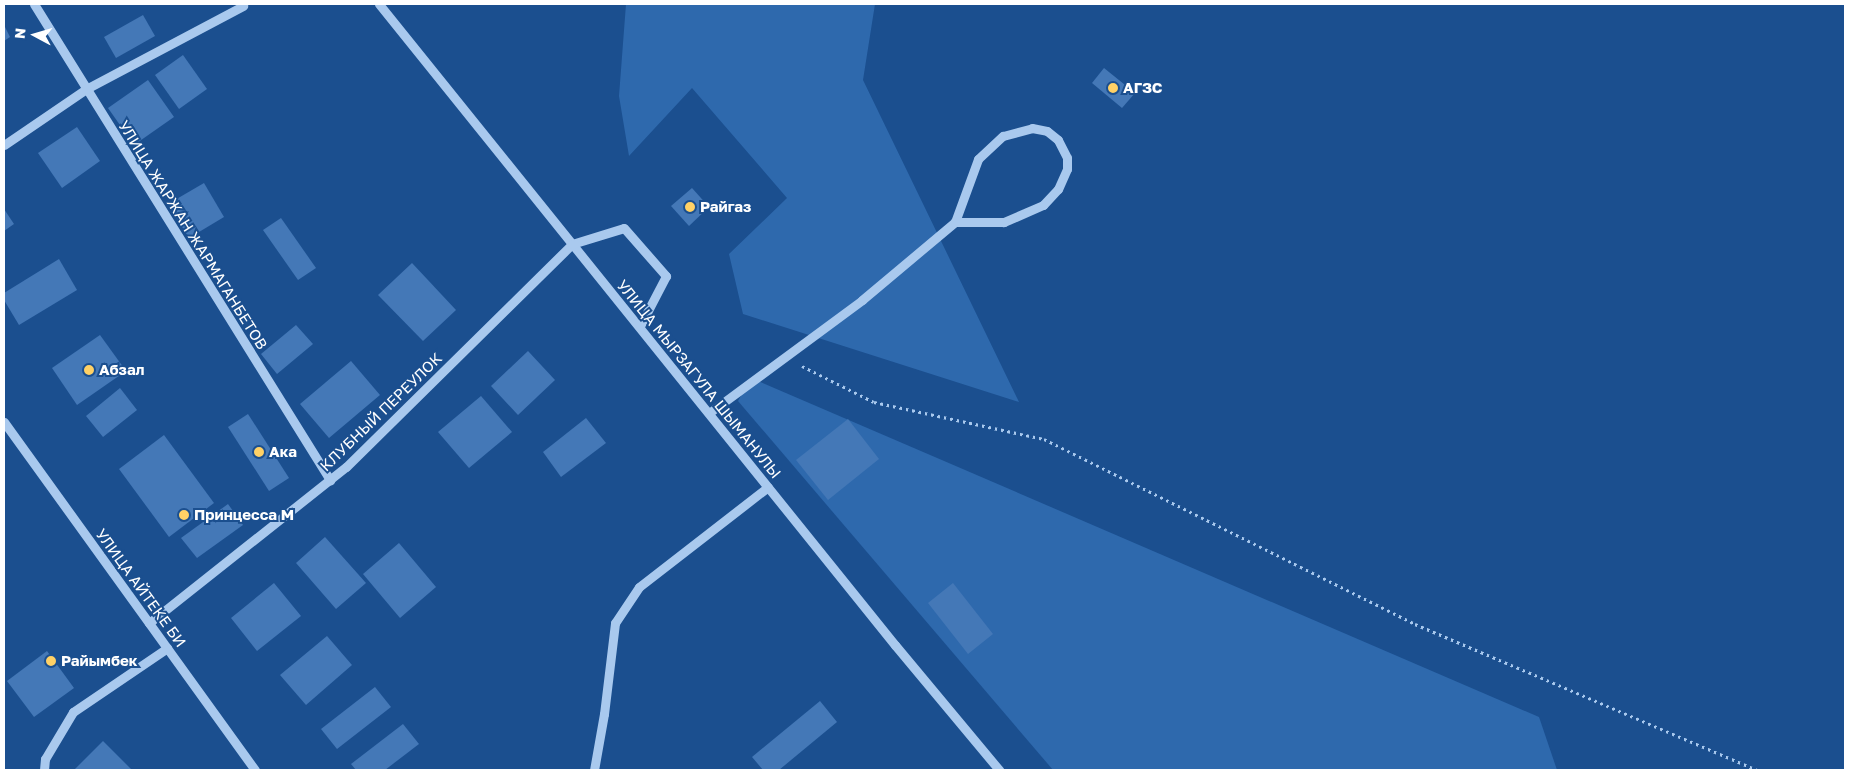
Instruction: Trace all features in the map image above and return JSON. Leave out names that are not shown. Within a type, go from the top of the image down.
[{"type":"street","name":"УЛИЦА ЖАРЖАН ЖАРМАГАНБЕТОВ","points":[[34,4],[330,480]]},
{"type":"street","name":"УЛИЦА МЫРЗАГУЛА ШЫМАНУЛЫ","points":[[380,4],[768,487],[999,770]]},
{"type":"street","points":[[4,144],[86,89],[243,6]]},
{"type":"street","points":[[709,413],[783,356],[862,300],[955,222],[978,159],[1002,136],[1032,128],[1047,132],[1058,140],[1066,153],[1067,169],[1058,189],[1043,205],[1004,222],[955,222]]},
{"type":"street","points":[[572,244],[624,228],[666,276],[640,326]]},
{"type":"street","name":"КЛУБНЫЙ ПЕРЕУЛОК","points":[[149,623],[353,460],[572,244]]},
{"type":"street","name":"УЛИЦА АЙТЕКЕ БИ","points":[[4,422],[255,770]]},
{"type":"street","points":[[594,770],[615,623],[639,587],[768,487]]},
{"type":"street","points":[[44,770],[45,759],[73,712],[167,648]]},
{"type":"path","points":[[783,356],[874,402],[1044,439],[1415,624],[1758,770]]},
{"type":"shaded area","points":[[626,4],[875,4],[863,80],[1019,402],[743,314],[729,254],[787,198],[692,88],[629,156],[619,96]]},
{"type":"shaded area","points":[[751,378],[1539,717],[1557,770],[1053,770],[738,401]]},
{"type":"building","points":[[143,15],[155,36],[116,58],[104,37]]},
{"type":"building","points":[[4,25],[10,37],[4,41]]},
{"type":"building","points":[[183,55],[207,89],[179,109],[155,75]]},
{"type":"building","name":"АГЗС","points":[[1104,68],[1135,93],[1122,108],[1092,83]]},
{"type":"building","points":[[148,80],[174,117],[134,145],[108,108]]},
{"type":"building","points":[[77,127],[100,161],[62,188],[38,153]]},
{"type":"building","points":[[204,183],[224,217],[189,238],[168,204]]},
{"type":"building","name":"Райгаз","points":[[692,188],[709,207],[689,226],[671,206]]},
{"type":"building","points":[[4,209],[14,224],[4,231]]},
{"type":"building","points":[[281,218],[316,268],[298,280],[263,230]]},
{"type":"building","points":[[59,259],[77,290],[19,325],[4,300],[4,293]]},
{"type":"building","points":[[412,263],[456,310],[423,341],[378,295]]},
{"type":"building","points":[[296,325],[313,344],[277,374],[261,354]]},
{"type":"building","name":"Абзал","points":[[100,335],[126,371],[77,405],[52,368]]},
{"type":"building","points":[[528,351],[555,380],[518,415],[491,386]]},
{"type":"building","points":[[351,361],[380,395],[329,438],[300,404]]},
{"type":"building","points":[[120,388],[137,410],[103,437],[86,416]]},
{"type":"building","points":[[481,396],[512,432],[469,468],[438,432]]},
{"type":"building","name":"Ака","points":[[248,414],[289,478],[269,491],[228,427]]},
{"type":"building","points":[[586,418],[606,443],[561,477],[543,452]]},
{"type":"building","points":[[848,419],[879,459],[828,500],[796,460]]},
{"type":"building","points":[[164,435],[214,503],[169,537],[119,469]]},
{"type":"building","points":[[228,504],[243,525],[197,558],[181,538]]},
{"type":"building","points":[[325,537],[366,583],[336,609],[296,563]]},
{"type":"building","points":[[399,543],[436,587],[400,618],[363,574]]},
{"type":"building","points":[[274,583],[301,616],[257,651],[231,618]]},
{"type":"building","points":[[953,583],[993,634],[968,654],[928,603]]},
{"type":"building","points":[[327,636],[352,665],[306,705],[280,675]]},
{"type":"building","points":[[47,651],[74,688],[34,717],[7,681]]},
{"type":"building","points":[[375,687],[391,707],[337,749],[321,729]]},
{"type":"building","points":[[820,701],[837,722],[779,770],[763,770],[752,757]]},
{"type":"building","points":[[403,724],[419,744],[385,770],[356,770],[351,764]]},
{"type":"building","points":[[103,741],[132,770],[74,770]]},
{"type":"place","name":"АГЗС","points":[[1113,88]]},
{"type":"place","name":"Райгаз","points":[[690,207]]},
{"type":"place","name":"Абзал","points":[[89,370]]},
{"type":"place","name":"Ака","points":[[259,452]]},
{"type":"place","name":"Принцесса М","points":[[184,515]]},
{"type":"place","name":"Райымбек","points":[[51,661]]}]
